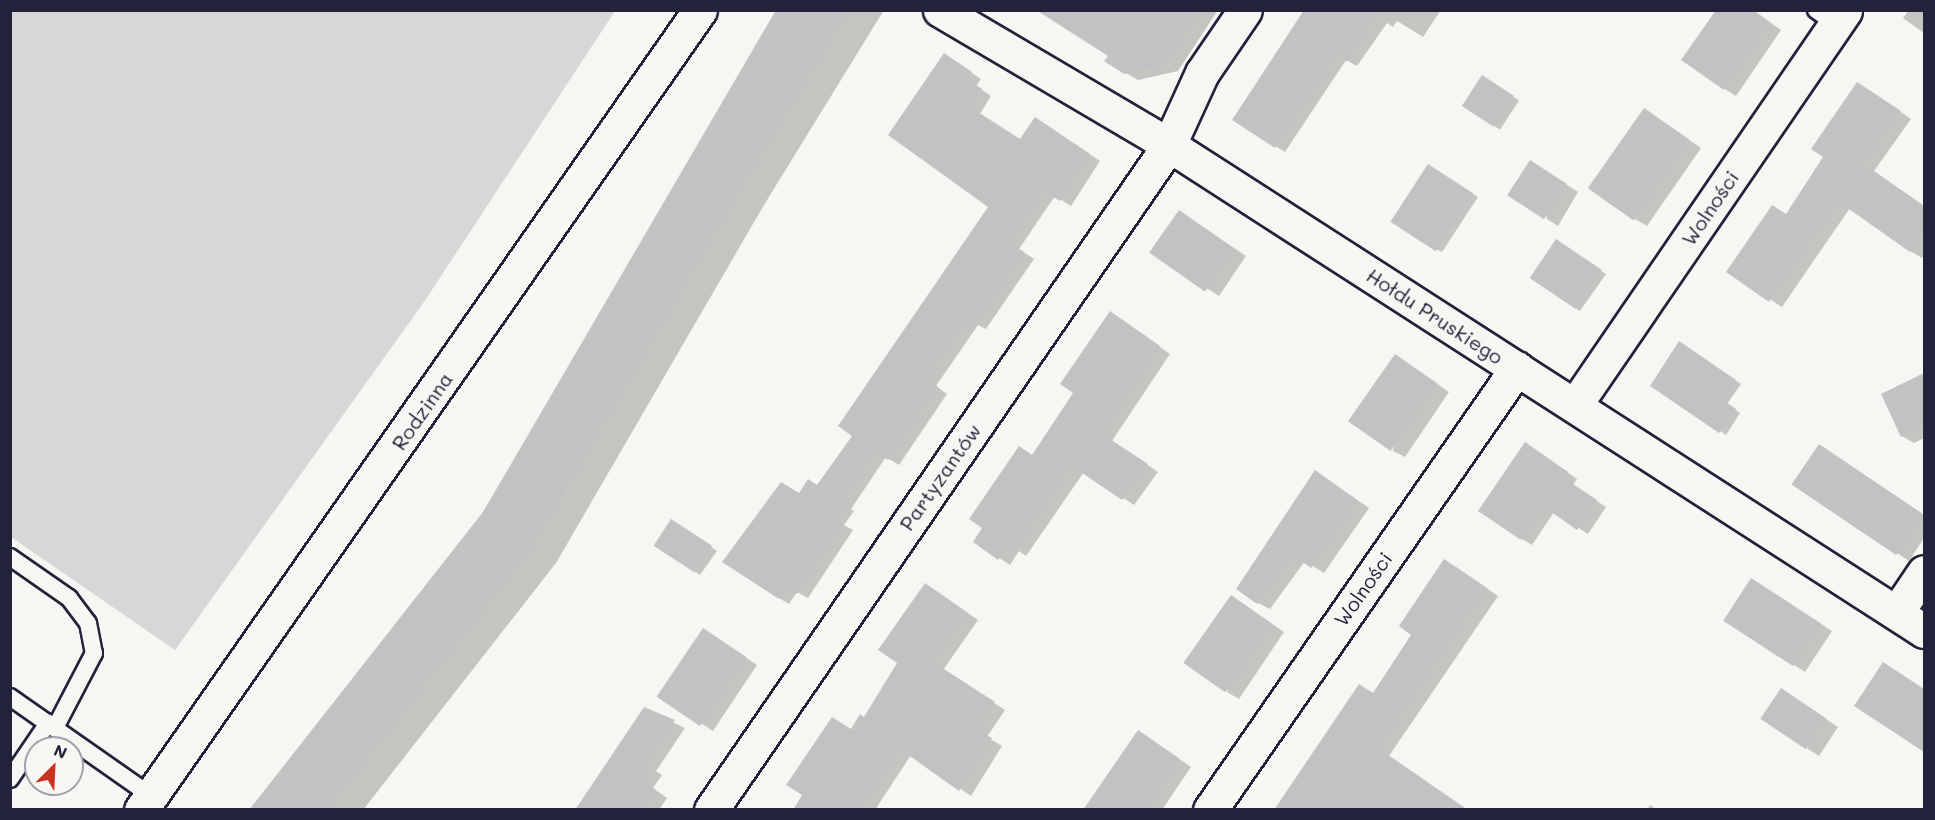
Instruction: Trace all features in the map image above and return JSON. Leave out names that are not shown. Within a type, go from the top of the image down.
[{"type":"street","name":"Rodzinna","points":[[146,802],[700,10]]},
{"type":"street","name":"Hołdu Pruskiego","points":[[940,10],[1169,145],[1924,631]]},
{"type":"street","name":"Partyzantów","points":[[711,810],[1169,145],[1202,73],[1245,10]]},
{"type":"street","name":"Wolności","points":[[1575,405],[1832,15]]},
{"type":"street","name":"Wolności","points":[[1210,810],[1517,368]]},
{"type":"street","points":[[1897,612],[1924,572]]},
{"type":"lane","points":[[10,557],[69,598],[88,622],[94,653],[51,726],[10,779]]},
{"type":"lane","points":[[10,697],[51,726],[146,802]]},
{"type":"shaded area","points":[[11,10],[615,11],[424,302],[175,650],[11,537]]},
{"type":"building","points":[[776,10],[849,10],[739,191],[531,549],[326,810],[249,810],[483,512]]},
{"type":"building","points":[[1036,10],[1200,10],[1166,64],[1124,74],[1104,61],[1108,56]]},
{"type":"building","points":[[1304,10],[1382,10],[1346,62],[1336,55],[1275,148],[1232,120]]},
{"type":"building","points":[[1716,10],[1753,10],[1770,22],[1724,90],[1681,60]]},
{"type":"building","points":[[944,53],[972,72],[967,79],[982,89],[970,107],[1020,139],[1035,117],[1090,154],[1060,201],[1044,191],[1010,242],[1024,252],[975,325],[967,320],[927,379],[938,387],[888,460],[876,452],[841,502],[845,504],[835,518],[844,523],[797,594],[787,587],[779,599],[722,562],[781,482],[799,493],[808,479],[817,485],[852,436],[838,426],[988,207],[888,135]]},
{"type":"building","points":[[1482,75],[1514,96],[1494,127],[1462,106]]},
{"type":"building","points":[[1857,82],[1901,111],[1863,164],[1924,206],[1924,231],[1910,252],[1839,202],[1769,302],[1726,272],[1772,205],[1786,214],[1823,157],[1811,149]]},
{"type":"building","points":[[1644,108],[1690,140],[1634,220],[1588,188]]},
{"type":"building","points":[[1530,160],[1567,184],[1544,219],[1507,195]]},
{"type":"building","points":[[1428,164],[1473,193],[1436,251],[1390,222]]},
{"type":"building","points":[[1179,210],[1235,249],[1205,292],[1149,253]]},
{"type":"building","points":[[1556,239],[1602,270],[1575,309],[1530,278]]},
{"type":"building","points":[[1110,311],[1160,346],[1102,434],[1148,464],[1122,500],[1072,466],[1015,551],[1008,545],[998,560],[973,542],[982,528],[969,519],[1019,446],[1032,455],[1073,393],[1060,384]]},
{"type":"building","points":[[1679,341],[1736,380],[1723,400],[1736,409],[1719,433],[1650,386]]},
{"type":"building","points":[[1395,354],[1438,384],[1391,451],[1348,421]]},
{"type":"building","points":[[1924,373],[1924,426],[1901,437],[1881,394]]},
{"type":"building","points":[[1525,442],[1568,472],[1564,478],[1597,500],[1577,530],[1544,507],[1521,540],[1478,511]]},
{"type":"building","points":[[1819,444],[1923,514],[1896,555],[1792,485]]},
{"type":"building","points":[[1315,470],[1358,501],[1311,568],[1293,555],[1257,604],[1236,589]]},
{"type":"building","points":[[671,519],[712,546],[695,573],[654,546]]},
{"type":"building","points":[[1444,559],[1487,588],[1378,748],[1468,810],[1274,810],[1359,684],[1373,693],[1411,635],[1399,626]]},
{"type":"building","points":[[1751,578],[1821,623],[1793,666],[1723,621]]},
{"type":"building","points":[[925,583],[968,613],[933,662],[995,702],[977,730],[992,738],[959,791],[900,749],[861,810],[793,810],[802,795],[786,785],[832,717],[851,729],[860,714],[864,717],[897,663],[878,650]]},
{"type":"building","points":[[1231,595],[1273,624],[1225,692],[1183,663]]},
{"type":"building","points":[[703,628],[746,657],[700,726],[657,697]]},
{"type":"building","points":[[1883,662],[1924,689],[1924,752],[1854,706]]},
{"type":"building","points":[[1781,688],[1827,719],[1806,749],[1760,719]]},
{"type":"building","points":[[644,707],[675,720],[645,763],[651,767],[642,781],[656,790],[643,810],[575,810]]},
{"type":"building","points":[[1138,730],[1180,759],[1146,810],[1083,810]]}]
